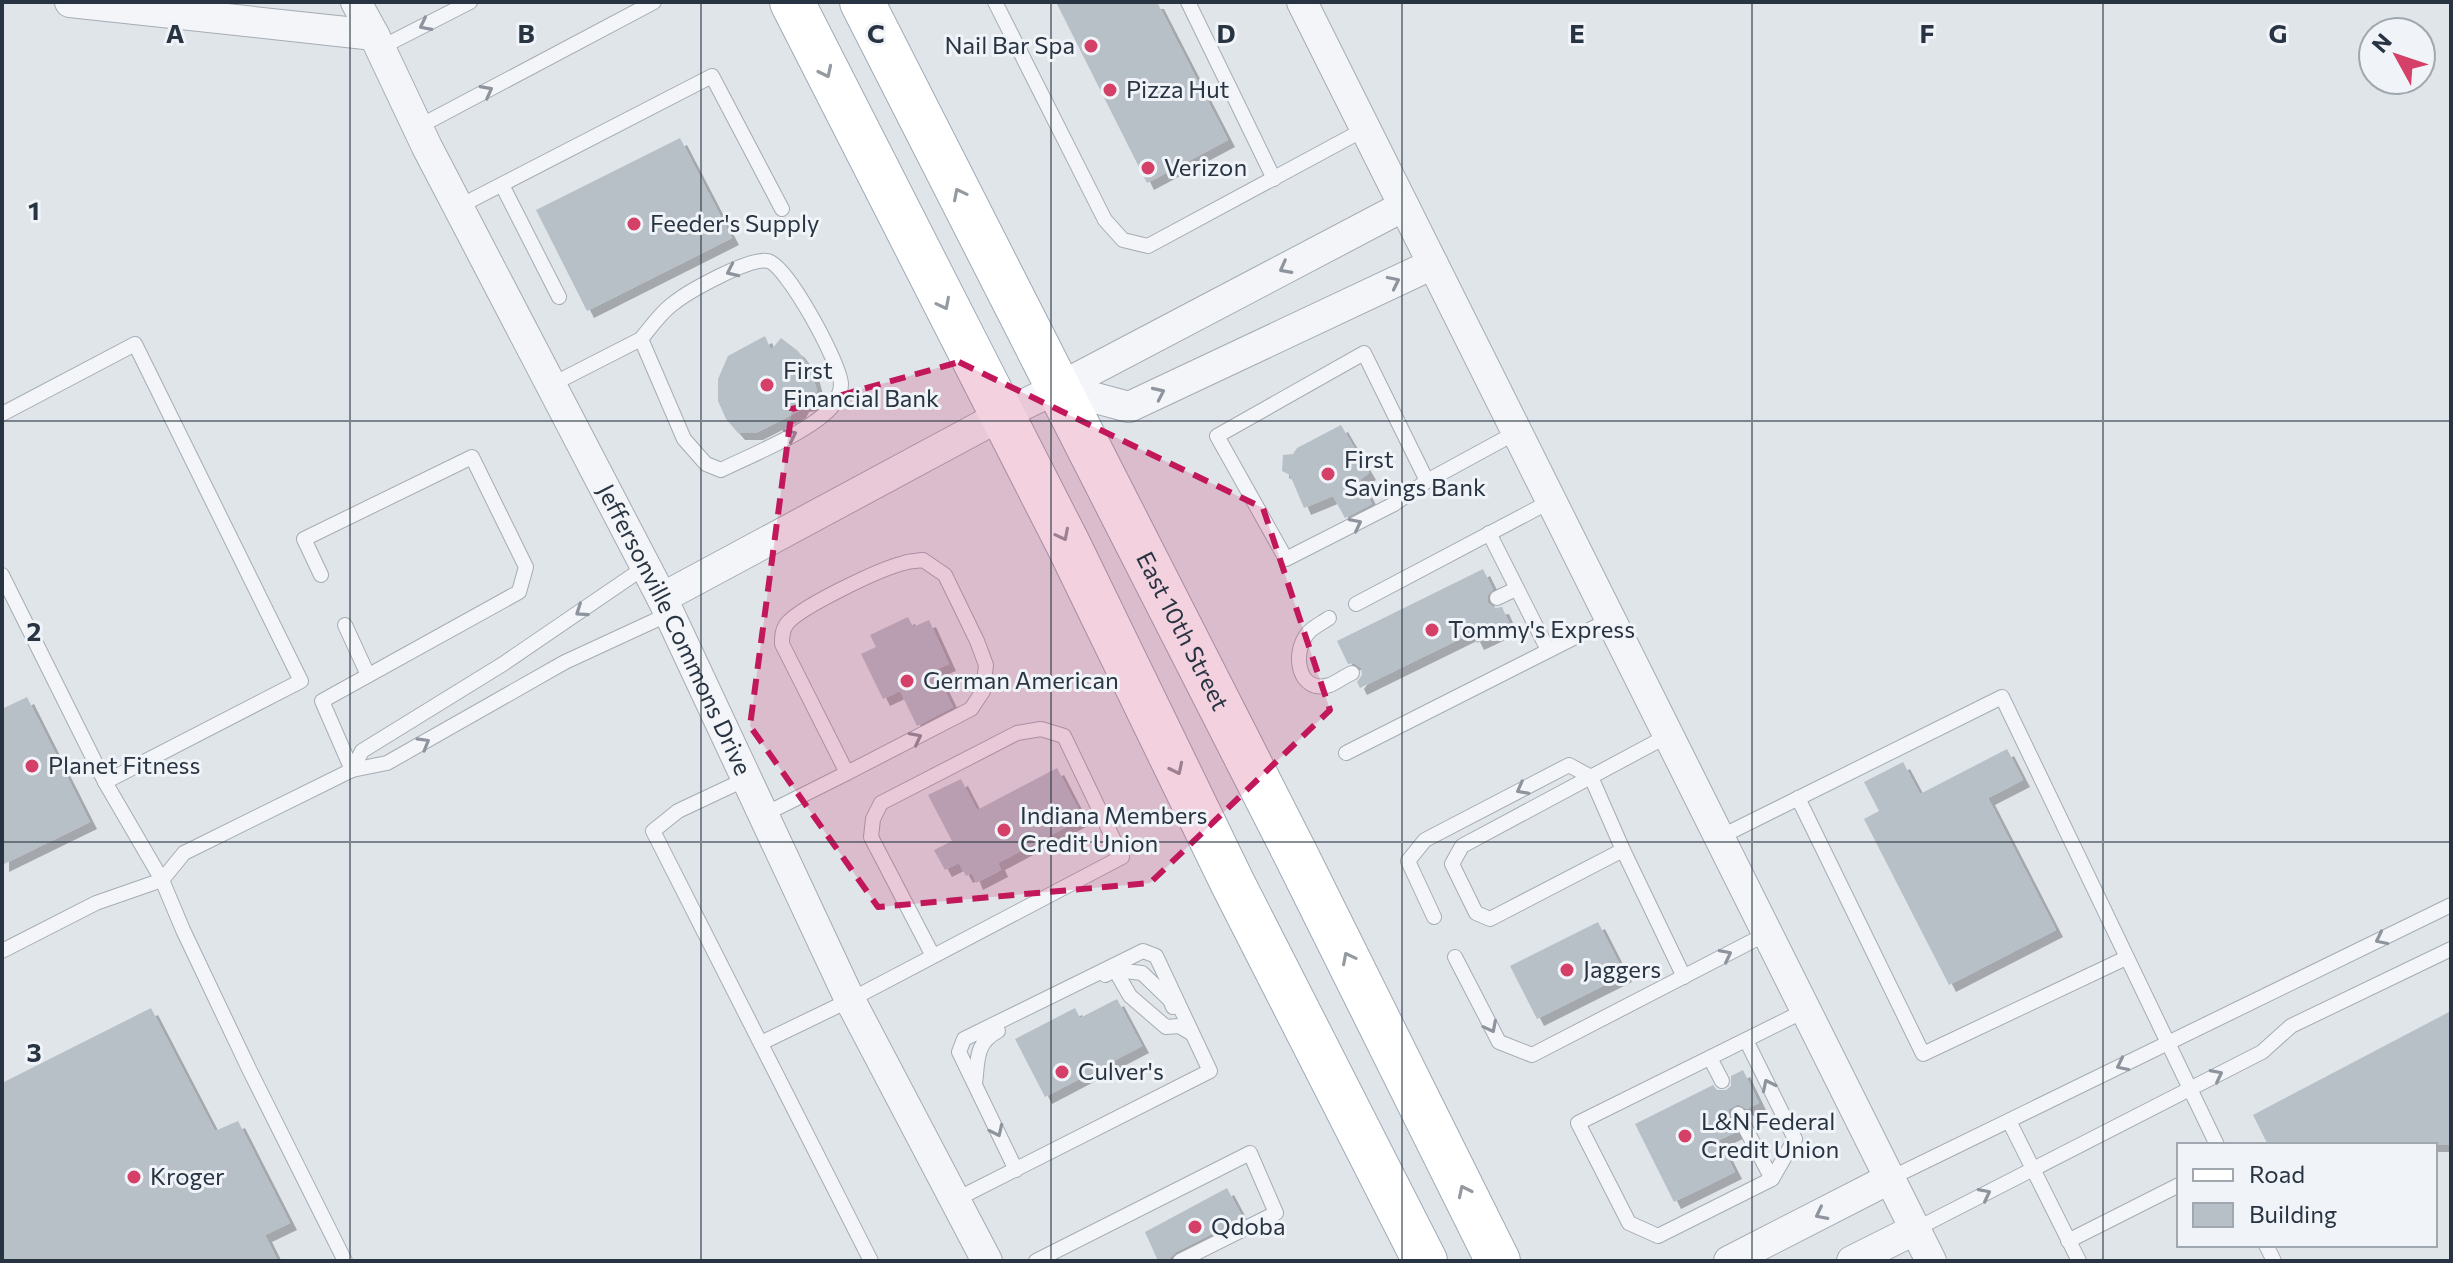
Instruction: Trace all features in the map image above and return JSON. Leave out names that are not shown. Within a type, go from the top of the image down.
[{"type":"main road","points":[[792,2],[1069,546],[1233,884],[1425,1261]]},
{"type":"main road","name":"East 10th Street","points":[[862,2],[1296,855],[1498,1261]]},
{"type":"street","points":[[70,2],[377,41]]},
{"type":"street","name":"Jeffersonville Commons Drive","points":[[356,2],[458,207],[666,606],[850,1000],[987,1261]]},
{"type":"street","points":[[1302,2],[1931,1261]]},
{"type":"street","points":[[666,606],[1002,415],[1404,206]]},
{"type":"street","points":[[1058,388],[1129,407],[1433,264]]},
{"type":"street","points":[[1729,1261],[1891,1178]]},
{"type":"street","points":[[1852,1261],[1916,1229]]},
{"type":"lane","points":[[377,41],[470,2]]},
{"type":"lane","points":[[418,127],[654,2]]},
{"type":"lane","points":[[995,2],[1105,220],[1123,240],[1148,246],[1365,129]]},
{"type":"lane","points":[[1188,2],[1274,179]]},
{"type":"lane","points":[[458,207],[712,76],[782,209]]},
{"type":"lane","points":[[502,185],[559,297]]},
{"type":"lane","points":[[551,385],[641,339],[675,302],[735,269],[763,260],[776,263],[794,287],[836,364],[842,386],[834,404],[812,424],[721,470],[706,464],[684,439],[641,339]]},
{"type":"lane","points":[[2,414],[135,344],[301,681],[322,701],[352,770]]},
{"type":"lane","points":[[1427,481],[1364,353],[1217,436],[1286,559],[1394,504],[1427,481],[1517,432]]},
{"type":"lane","points":[[321,575],[304,539],[472,457],[526,567],[519,592],[322,701]]},
{"type":"lane","points":[[1356,604],[1551,501]]},
{"type":"lane","points":[[1489,533],[1548,650]]},
{"type":"lane","points":[[763,815],[847,773],[971,709],[983,691],[986,665],[977,641],[945,575],[923,560],[904,562],[807,607],[787,622],[782,633],[782,644],[847,773]]},
{"type":"lane","points":[[352,770],[362,751],[503,664],[645,567]]},
{"type":"lane","points":[[2,575],[105,782],[162,880],[249,1069],[345,1261]]},
{"type":"lane","points":[[1497,598],[1516,589]]},
{"type":"lane","points":[[2,951],[96,903],[162,880],[184,853],[352,770],[387,763],[666,606]]},
{"type":"lane","points":[[1329,618],[1309,631],[1300,646],[1298,665],[1304,678],[1316,685],[1328,686],[1352,673]]},
{"type":"lane","points":[[1346,753],[1611,619]]},
{"type":"lane","points":[[345,625],[368,675]]},
{"type":"lane","points":[[105,782],[301,681]]},
{"type":"lane","points":[[1720,837],[2002,697],[2216,1143]]},
{"type":"lane","points":[[761,1043],[850,1000],[1122,857],[1064,736],[1041,729],[1017,733],[881,803],[873,819],[871,837],[933,956]]},
{"type":"lane","points":[[1623,850],[1490,919],[1476,913],[1452,864],[1462,846],[1669,735]]},
{"type":"lane","points":[[1434,917],[1408,861],[1425,840],[1569,765],[1591,777],[1684,977]]},
{"type":"lane","points":[[746,779],[678,811],[653,831],[871,1261]]},
{"type":"lane","points":[[1798,798],[1923,1054],[2126,958]]},
{"type":"lane","points":[[1891,1178],[2451,905]]},
{"type":"lane","points":[[1455,957],[1499,1042],[1532,1055],[1768,933]]},
{"type":"lane","points":[[1916,1229],[2262,1052],[2291,1026],[2451,949]]},
{"type":"lane","points":[[1016,1170],[959,1052],[964,1039],[1143,951],[1156,956],[1185,1030]]},
{"type":"lane","points":[[1115,970],[1130,996],[1166,1027],[1185,1030]]},
{"type":"lane","points":[[955,1200],[1210,1071],[1170,1000],[1142,973],[1115,970],[986,1037],[978,1053],[975,1084]]},
{"type":"lane","points":[[1746,1040],[1795,1139],[1772,1179],[1658,1236],[1629,1223],[1578,1123],[1806,1010]]},
{"type":"lane","points":[[1710,1058],[1722,1081]]},
{"type":"lane","points":[[1738,1114],[1772,1179]]},
{"type":"lane","points":[[2009,1121],[2079,1261]]},
{"type":"lane","points":[[1036,1261],[1060,1256],[1250,1153],[1276,1213],[1180,1261]]},
{"type":"lane","points":[[2068,1241],[2177,1186]]},
{"type":"highlighted area","points":[[959,362],[1263,508],[1330,710],[1150,883],[878,907],[750,726],[792,409]]},
{"type":"building","points":[[1056,2],[1157,2],[1228,140],[1147,183]]},
{"type":"building","name":"Feeder's Supply","points":[[680,138],[732,238],[587,311],[536,210]]},
{"type":"building","name":"First Financial Bank","points":[[765,336],[771,350],[781,338],[798,351],[811,369],[817,391],[811,404],[802,405],[799,411],[756,433],[738,433],[726,419],[718,401],[718,379],[728,356]]},
{"type":"building","name":"First Savings Bank","points":[[1341,425],[1369,473],[1360,480],[1372,504],[1345,518],[1333,496],[1304,508],[1290,475],[1282,471],[1283,455],[1293,454],[1297,448]]},
{"type":"building","name":"Tommy's Express","points":[[1483,569],[1493,589],[1487,596],[1488,603],[1495,608],[1502,607],[1511,627],[1477,643],[1472,633],[1360,688],[1357,682],[1362,675],[1361,668],[1354,663],[1348,664],[1337,641]]},
{"type":"building","name":"German American","points":[[908,617],[913,627],[929,620],[949,664],[935,670],[953,707],[917,726],[900,691],[883,699],[861,654],[876,647],[870,635]]},
{"type":"building","name":"Planet Fitness","points":[[27,697],[90,822],[2,865],[2,709]]},
{"type":"building","points":[[2007,749],[2023,780],[1988,798],[2056,930],[1949,985],[1864,819],[1879,811],[1864,782],[1903,762],[1920,794]]},
{"type":"building","name":"Indiana Members Credit Union","points":[[1057,768],[1083,818],[998,863],[1001,870],[976,883],[972,873],[966,876],[959,863],[945,870],[934,850],[952,841],[928,795],[961,779],[977,810]]},
{"type":"building","name":"Jaggers","points":[[1598,922],[1625,975],[1537,1019],[1510,966]]},
{"type":"building","name":"Culver's","points":[[1117,999],[1142,1046],[1045,1097],[1015,1039],[1075,1008],[1080,1018]]},
{"type":"building","name":"Kroger","points":[[151,1008],[215,1131],[238,1121],[290,1223],[265,1235],[278,1261],[2,1261],[2,1083]]},
{"type":"building","points":[[2451,1011],[2451,1145],[2267,1143],[2253,1115]]},
{"type":"building","name":"L&N Federal Credit Union","points":[[1743,1070],[1759,1103],[1747,1109],[1738,1104],[1729,1109],[1729,1118],[1736,1132],[1719,1140],[1735,1172],[1674,1202],[1635,1124],[1713,1085],[1717,1090],[1726,1090],[1731,1086],[1731,1076]]},
{"type":"building","name":"Qdoba","points":[[1227,1188],[1243,1218],[1176,1252],[1167,1261],[1158,1261],[1145,1232]]},
{"type":"place","name":"Nail Bar Spa","points":[[1091,46]]},
{"type":"place","name":"Pizza Hut","points":[[1110,90]]},
{"type":"place","name":"Verizon","points":[[1148,168]]},
{"type":"place","name":"Feeder's Supply","points":[[634,224]]},
{"type":"place","name":"First Financial Bank","points":[[767,385]]},
{"type":"place","name":"First Savings Bank","points":[[1328,474]]},
{"type":"place","name":"Tommy's Express","points":[[1432,630]]},
{"type":"place","name":"German American","points":[[907,681]]},
{"type":"place","name":"Planet Fitness","points":[[32,766]]},
{"type":"place","name":"Indiana Members Credit Union","points":[[1004,830]]},
{"type":"place","name":"Jaggers","points":[[1567,970]]},
{"type":"place","name":"Culver's","points":[[1062,1072]]},
{"type":"place","name":"L&N Federal Credit Union","points":[[1685,1136]]},
{"type":"place","name":"Kroger","points":[[134,1177]]},
{"type":"place","name":"Qdoba","points":[[1195,1227]]}]
